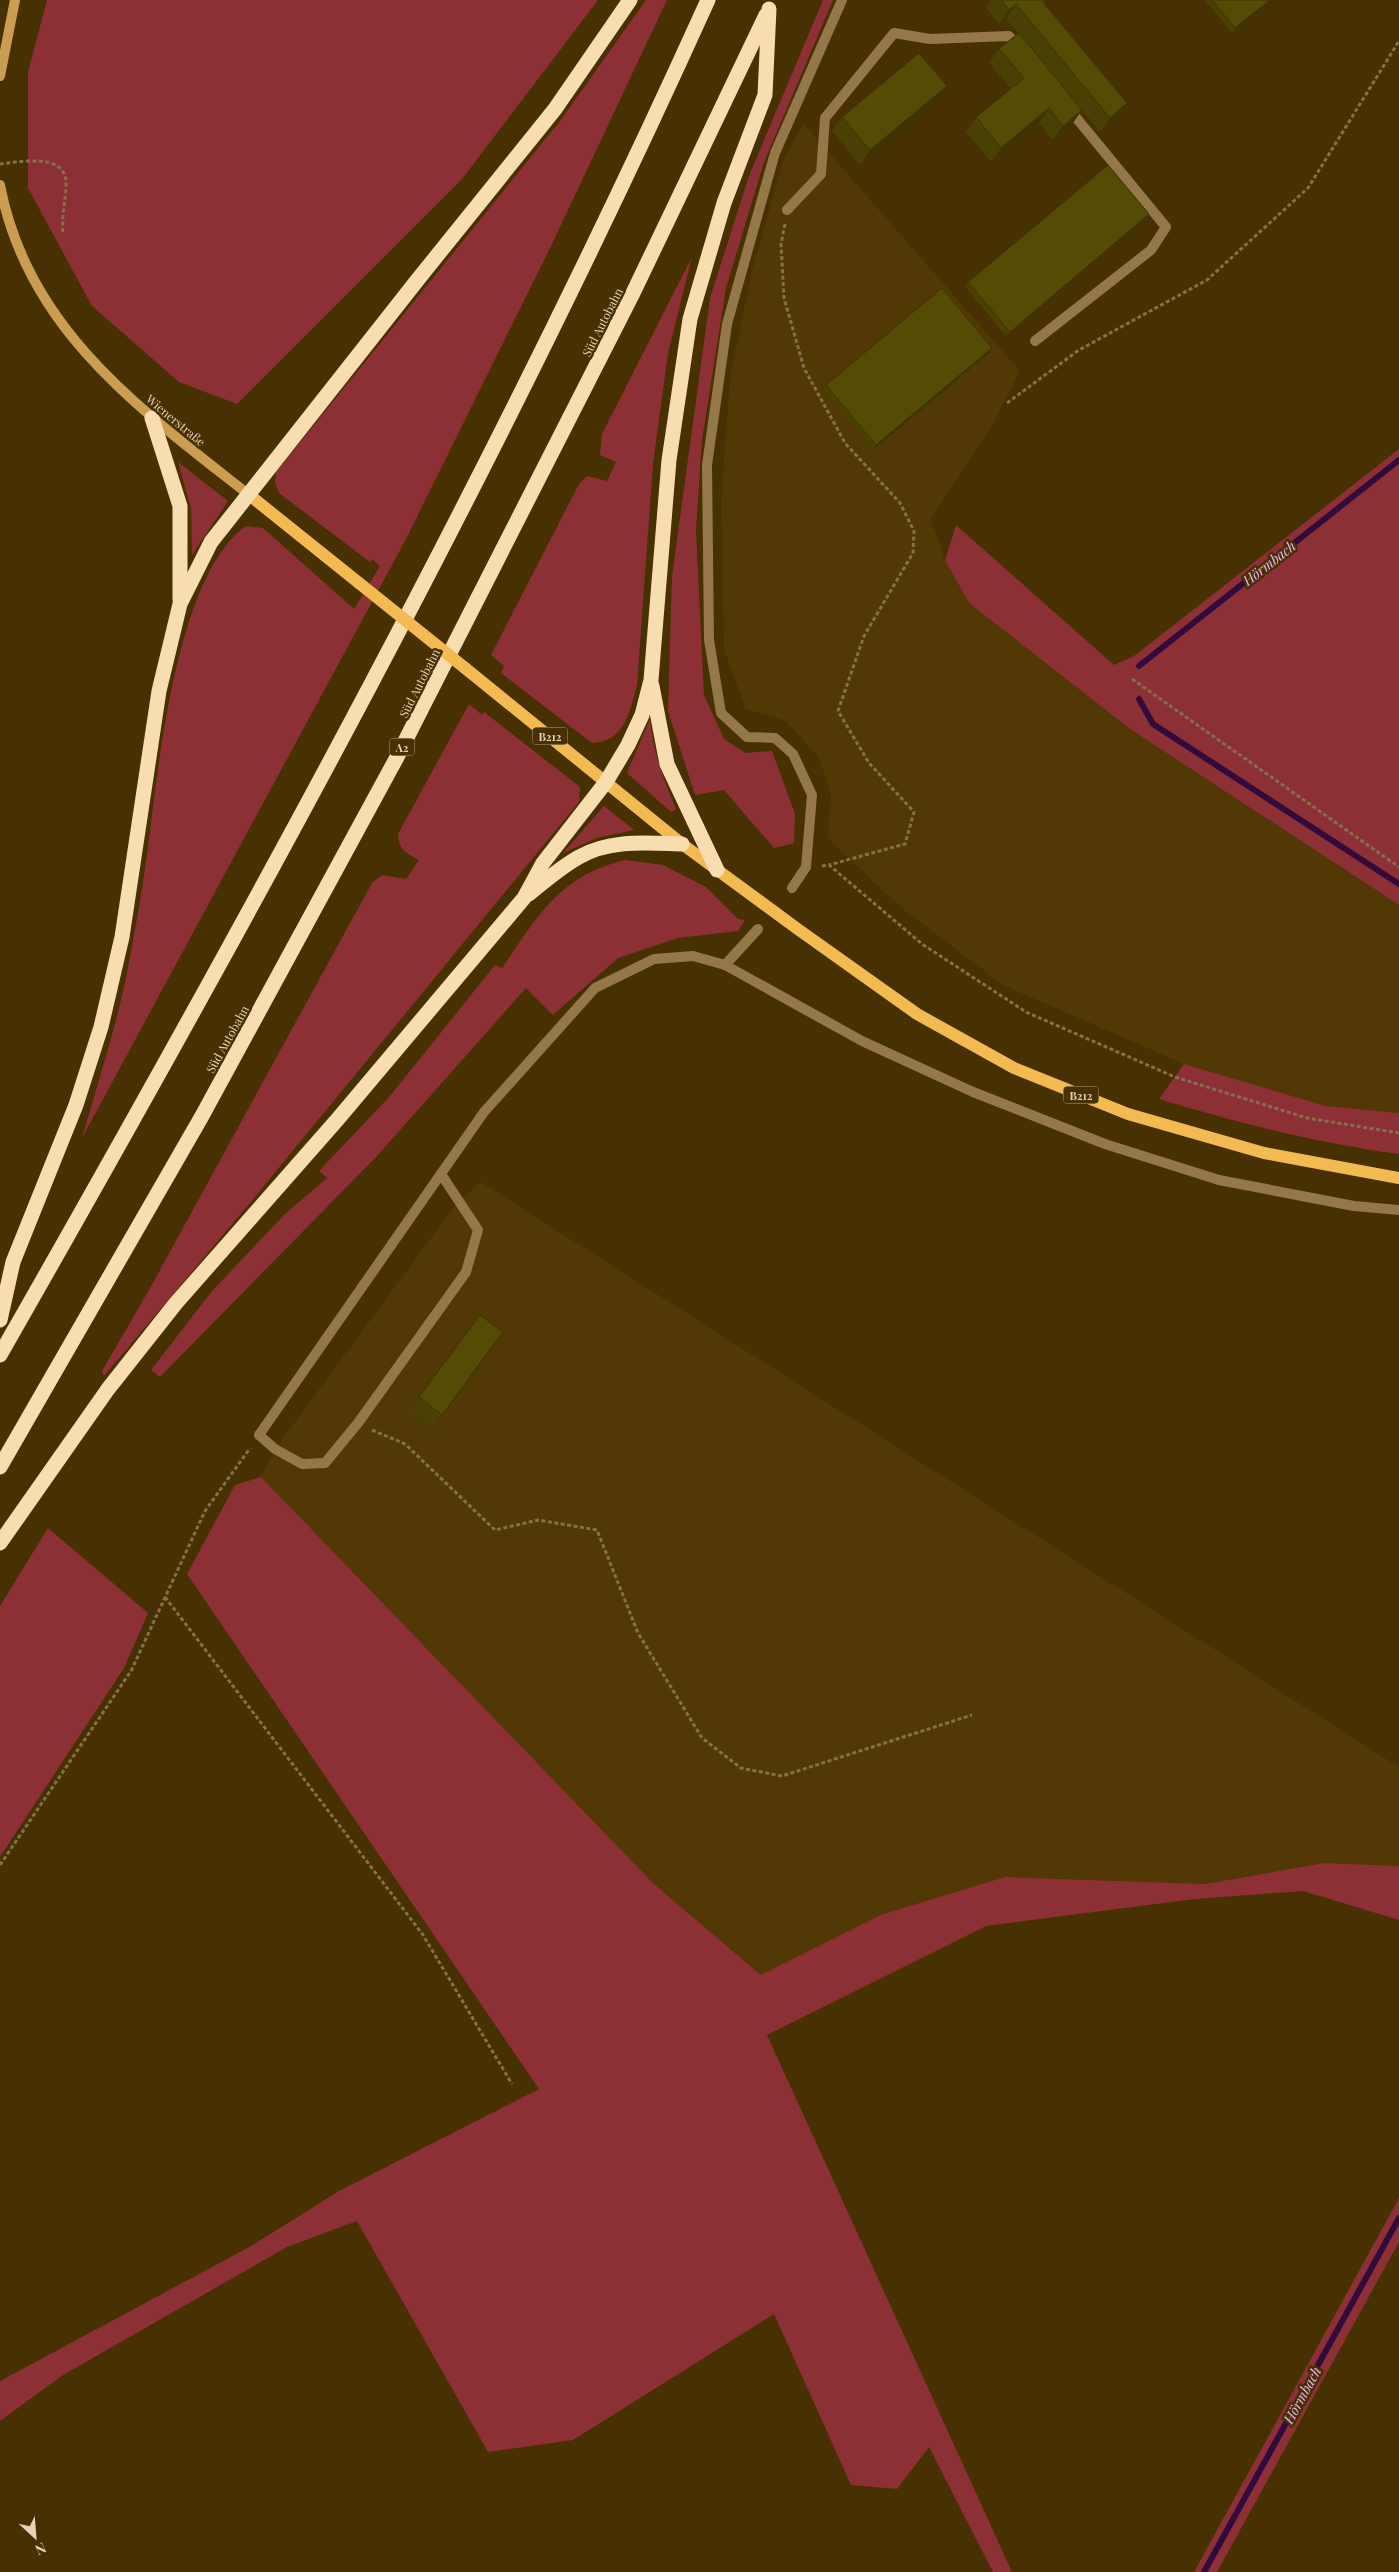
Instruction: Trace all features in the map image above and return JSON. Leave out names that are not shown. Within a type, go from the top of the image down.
[{"type":"highway","points":[[0,1320],[13,1262],[76,1105],[101,1027],[122,937],[158,691],[180,604],[211,542],[555,109],[630,0]]},
{"type":"highway","points":[[0,1354],[145,1100],[340,743],[459,515],[654,119],[708,0]]},
{"type":"highway","points":[[0,1543],[108,1389],[176,1303],[337,1120],[524,898],[543,863],[606,782],[642,714],[651,680],[668,460],[690,319],[724,203],[765,95],[771,5]]},
{"type":"highway","name":"Süd Autobahn","points":[[0,1467],[202,1116],[396,758],[629,300],[771,5]]},
{"type":"highway","points":[[152,418],[180,506],[180,604]]},
{"type":"highway","points":[[651,680],[667,764],[717,870]]},
{"type":"highway","points":[[524,898],[580,856],[605,847],[633,843],[682,844]]},
{"type":"main road","name":"B212","points":[[248,494],[494,690],[682,844],[917,1014],[1014,1068],[1128,1114],[1264,1153],[1399,1178]]},
{"type":"street","points":[[0,76],[14,0]]},
{"type":"street","points":[[792,888],[806,867],[812,795],[793,754],[775,738],[747,737],[721,713],[709,640],[707,465],[727,324],[775,153],[842,0]]},
{"type":"street","points":[[787,210],[821,174],[825,118],[894,33],[930,39],[1009,36],[1028,59]]},
{"type":"street","points":[[1035,341],[1151,250],[1166,227],[1059,97]]},
{"type":"street","name":"Wienerstraße","points":[[0,186],[14,239],[27,271],[47,305],[93,359],[152,418],[248,494]]},
{"type":"street","points":[[725,965],[758,929]]},
{"type":"street","points":[[441,1174],[478,1230],[466,1272],[358,1423],[325,1463],[302,1464],[275,1449],[259,1435],[484,1112],[595,988],[654,959],[693,956],[725,965],[862,1041],[973,1092],[1105,1144],[1220,1180],[1354,1206],[1399,1210]]},
{"type":"path","points":[[1007,403],[1079,350],[1207,280],[1308,188],[1399,41]]},
{"type":"path","points":[[0,164],[37,160],[53,165],[61,171],[66,181],[61,214],[62,234]]},
{"type":"path","points":[[787,210],[781,244],[784,298],[804,368],[845,443],[900,503],[914,531],[913,553],[864,636],[838,711],[869,763],[914,812],[905,844],[829,865],[806,867]]},
{"type":"path","points":[[1132,679],[1399,868]]},
{"type":"path","points":[[829,865],[922,944],[1026,1012],[1174,1077],[1307,1118],[1399,1133]]},
{"type":"path","points":[[358,1423],[405,1444],[495,1530],[538,1520],[598,1530],[638,1633],[702,1738],[741,1768],[782,1776],[972,1714]]},
{"type":"path","points":[[0,1865],[131,1671],[205,1511],[259,1435]]},
{"type":"path","points":[[165,1597],[423,1935],[512,2084]]},
{"type":"shaded area","points":[[47,0],[598,0],[462,179],[237,404],[179,382],[92,306],[28,188],[28,72]]},
{"type":"shaded area","points":[[646,0],[667,0],[552,244],[406,539],[82,1138],[124,989],[141,897],[164,728],[186,630],[202,587],[222,551],[246,526],[263,528],[354,609],[380,566],[372,559],[370,562],[279,493],[275,483],[276,472],[560,121]]},
{"type":"shaded area","points":[[823,0],[833,0],[764,162],[726,288],[702,440],[696,530],[704,695],[724,739],[745,753],[772,751],[795,814],[794,843],[774,848],[724,790],[695,795],[668,711],[672,576],[710,298],[749,176]]},
{"type":"shaded area","points":[[803,123],[1020,371],[991,428],[931,519],[945,560],[969,603],[1130,729],[1399,905],[1399,1113],[1326,1106],[1184,1064],[1003,985],[903,909],[828,839],[831,795],[819,758],[786,721],[746,709],[724,650],[721,501],[730,378],[752,271],[783,161]]},
{"type":"shaded area","points":[[692,257],[668,353],[653,464],[637,685],[632,705],[619,731],[603,741],[592,743],[501,673],[504,666],[491,655],[579,484],[587,476],[607,481],[616,462],[600,455],[602,434]]},
{"type":"shaded area","points":[[1399,449],[1399,905],[1130,729],[969,603],[945,560],[956,525],[1114,665],[1134,656]]},
{"type":"shaded area","points":[[178,462],[228,501],[192,555],[191,508]]},
{"type":"shaded area","points":[[469,704],[482,715],[484,712],[580,787],[579,802],[250,1203],[104,1376],[102,1371],[149,1290],[372,883],[382,875],[406,879],[419,860],[404,850],[400,844],[398,834]]},
{"type":"shaded area","points":[[650,719],[659,765],[676,809],[671,812],[627,773]]},
{"type":"shaded area","points":[[604,806],[634,830],[597,838],[563,853]]},
{"type":"shaded area","points":[[625,860],[663,865],[706,887],[738,919],[745,920],[738,931],[678,938],[618,958],[553,1015],[526,988],[377,1156],[160,1377],[151,1370],[212,1291],[285,1214],[327,1178],[319,1171],[390,1096],[495,965],[502,968],[539,915],[552,901],[583,876],[602,867]]},
{"type":"shaded area","points":[[1184,1064],[1326,1106],[1399,1113],[1399,1154],[1338,1144],[1278,1131],[1159,1099]]},
{"type":"shaded area","points":[[481,1182],[1399,1767],[1399,1866],[1324,1863],[1205,1884],[1005,1877],[883,1914],[762,1975],[654,1884],[261,1477],[275,1449],[459,1200]]},
{"type":"shaded area","points":[[261,1477],[654,1884],[761,1975],[883,1914],[1005,1877],[1205,1884],[1324,1863],[1399,1866],[1399,1920],[1303,1891],[1195,1899],[986,1926],[767,2035],[1012,2572],[993,2572],[929,2447],[897,2489],[851,2485],[774,2314],[573,2440],[488,2452],[357,2221],[287,2247],[63,2375],[0,2421],[0,2381],[253,2245],[339,2191],[539,2089],[187,1574],[235,1485]]},
{"type":"shaded area","points":[[48,1528],[148,1613],[124,1668],[0,1857],[0,1606]]},
{"type":"shaded area","points":[[1399,2198],[1399,2242],[1217,2572],[1194,2572]]},
{"type":"building","points":[[1001,0],[1046,0],[1043,2],[1127,103],[1110,118],[1016,4],[1009,10]]},
{"type":"building","points":[[1212,0],[1270,0],[1235,28]]},
{"type":"building","points":[[1019,33],[1082,110],[1063,126],[1049,108],[1001,148],[976,117],[1024,78],[999,49]]},
{"type":"building","points":[[919,53],[947,86],[870,150],[842,117]]},
{"type":"building","points":[[1108,165],[1149,214],[1010,332],[968,282]]},
{"type":"building","points":[[942,288],[992,348],[876,445],[826,385]]},
{"type":"building","points":[[480,1315],[503,1332],[442,1415],[419,1397]]},
{"type":"waterway","name":"Hörmbach","points":[[1139,666],[1399,460]]},
{"type":"waterway","name":"Hörmbach","points":[[1139,699],[1153,724],[1399,884]]},
{"type":"waterway","name":"Hörmbach","points":[[1204,2572],[1399,2218]]}]
